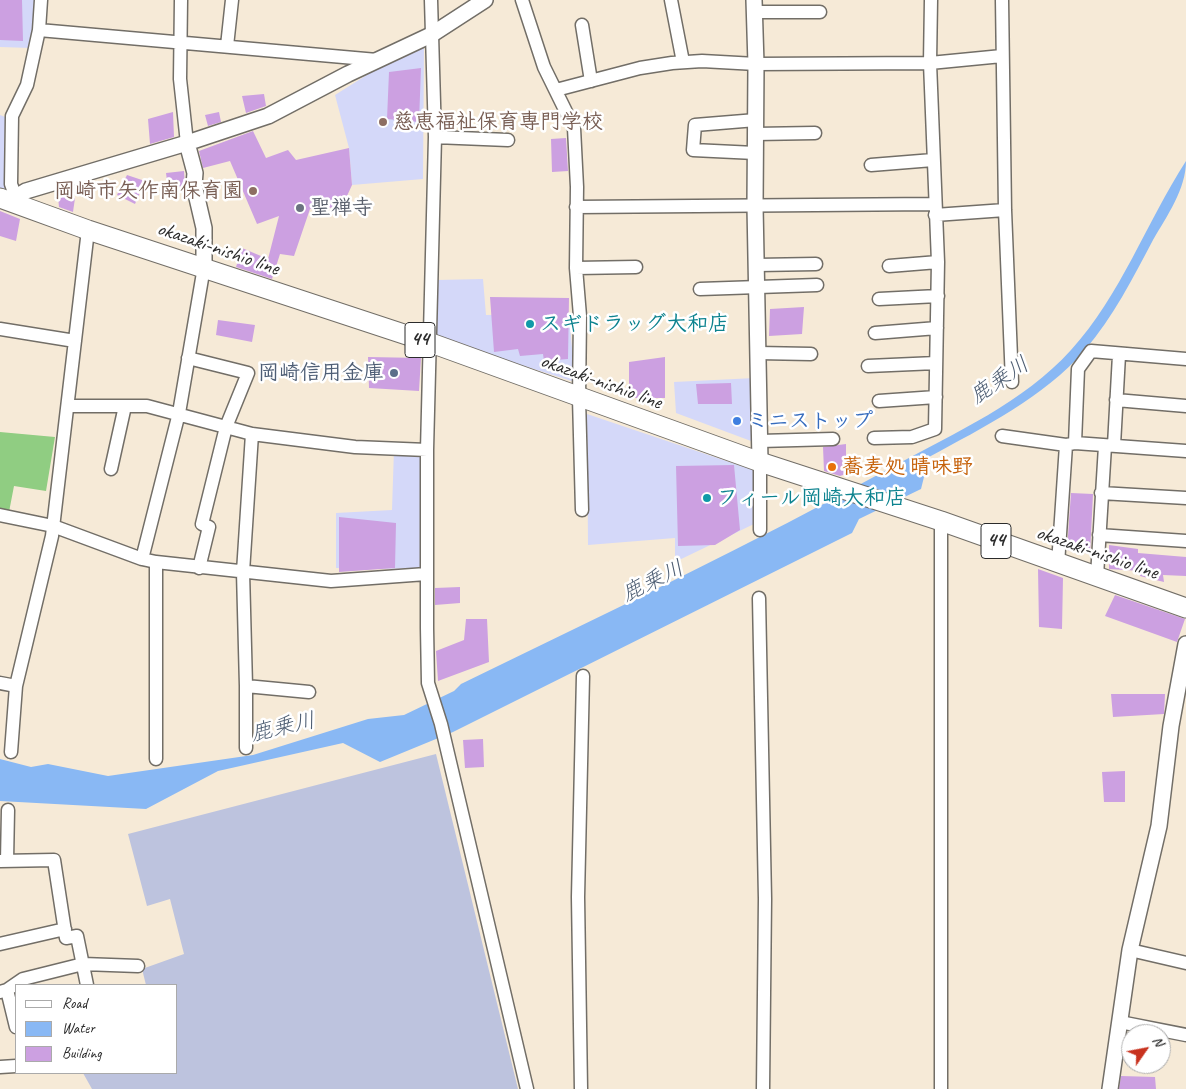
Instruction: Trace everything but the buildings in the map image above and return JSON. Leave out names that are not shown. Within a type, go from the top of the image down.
[{"type":"main road","name":"okazaki-nishio line","points":[[8,199],[88,230],[430,343],[760,462],[941,522],[1186,608]]},
{"type":"street","points":[[8,199],[11,184],[12,116],[27,85],[39,30],[41,0]]},
{"type":"street","points":[[142,559],[178,413],[204,267],[204,228],[194,185],[195,173],[186,143],[180,79],[181,0]]},
{"type":"street","points":[[227,46],[232,0]]},
{"type":"street","points":[[431,0],[435,136],[427,450],[426,574],[428,683],[436,708],[527,1089]]},
{"type":"street","points":[[8,199],[26,191],[186,143],[268,116],[377,60],[431,36],[485,0]]},
{"type":"street","points":[[522,0],[544,67],[574,128],[576,268],[580,316],[579,398],[582,510]]},
{"type":"street","points":[[670,0],[683,62]]},
{"type":"street","points":[[874,438],[912,437],[935,428],[938,262],[930,62],[931,0]]},
{"type":"street","points":[[1002,0],[1005,210],[1012,382]]},
{"type":"street","points":[[760,530],[755,206],[755,6],[820,12]]},
{"type":"street","points":[[582,25],[591,81]]},
{"type":"street","points":[[39,30],[377,60]]},
{"type":"street","points":[[556,90],[640,68],[683,62],[756,64],[930,62],[1002,56]]},
{"type":"street","points":[[755,153],[694,150],[695,124],[756,127],[814,133]]},
{"type":"street","points":[[435,136],[508,140]]},
{"type":"street","points":[[871,165],[934,160]]},
{"type":"street","points":[[576,207],[755,206],[1005,210]]},
{"type":"street","points":[[11,752],[16,686],[53,526],[88,230]]},
{"type":"street","points":[[889,266],[938,262]]},
{"type":"street","points":[[757,265],[816,264]]},
{"type":"street","points":[[576,268],[636,267]]},
{"type":"street","points":[[700,288],[817,286]]},
{"type":"street","points":[[879,299],[938,296]]},
{"type":"street","points":[[875,333],[937,328]]},
{"type":"street","points":[[0,329],[75,341]]},
{"type":"street","points":[[1058,564],[1079,366],[1091,351],[1119,355],[1186,359]]},
{"type":"street","points":[[758,353],[811,354]]},
{"type":"street","points":[[1097,576],[1101,493],[1116,400],[1119,355]]},
{"type":"street","points":[[188,358],[248,373],[226,427],[202,524],[209,527],[199,568]]},
{"type":"street","points":[[868,366],[936,363]]},
{"type":"street","points":[[879,401],[936,397]]},
{"type":"street","points":[[1116,400],[1186,406]]},
{"type":"street","points":[[68,406],[147,406],[252,434],[321,444],[427,450]]},
{"type":"street","points":[[110,469],[125,406]]},
{"type":"street","points":[[246,748],[243,572],[252,434]]},
{"type":"street","points":[[1002,436],[1070,444],[1186,451]]},
{"type":"street","points":[[760,441],[833,439]]},
{"type":"street","points":[[1101,493],[1186,498]]},
{"type":"street","points":[[0,515],[53,526],[142,559],[199,568],[331,581],[426,574]]},
{"type":"street","points":[[941,522],[941,1089]]},
{"type":"street","points":[[1099,535],[1186,540]]},
{"type":"street","points":[[156,562],[156,759]]},
{"type":"street","points":[[759,598],[765,899],[763,1089]]},
{"type":"street","points":[[1110,1089],[1130,950],[1159,826],[1171,726],[1186,644]]},
{"type":"street","points":[[581,1089],[578,897],[583,676]]},
{"type":"street","points":[[0,683],[16,686]]},
{"type":"street","points":[[246,686],[309,692]]},
{"type":"street","points":[[8,810],[3,861],[54,860],[66,938],[77,936],[87,984]]},
{"type":"street","points":[[0,944],[65,929]]},
{"type":"street","points":[[1130,950],[1186,963]]},
{"type":"street","points":[[15,984],[23,979],[83,964],[138,966]]},
{"type":"street","points":[[15,984],[4,991],[15,1024]]},
{"type":"street","points":[[1120,1022],[1186,1035]]},
{"type":"street","points":[[0,1066],[15,1066]]},
{"type":"shaded area","points":[[0,0],[38,0],[31,48],[0,47]]},
{"type":"shaded area","name":"慈恵福祉保育専門学校","points":[[424,46],[423,179],[352,185],[349,148],[335,95],[378,68]]},
{"type":"shaded area","points":[[0,115],[10,119],[7,193],[0,190]]},
{"type":"shaded area","points":[[483,279],[486,315],[569,314],[575,382],[435,338],[437,280]]},
{"type":"shaded area","points":[[755,378],[751,441],[676,413],[674,382]]},
{"type":"shaded area","points":[[587,414],[756,471],[754,524],[675,562],[675,538],[588,545]]},
{"type":"shaded area","points":[[394,449],[421,450],[421,569],[336,568],[336,513],[392,510]]},
{"type":"shaded area","points":[[436,754],[518,1089],[92,1089],[84,1074],[178,1074],[178,984],[146,984],[142,969],[184,954],[170,899],[147,906],[128,834]]},
{"type":"green space","points":[[0,432],[55,437],[46,491],[14,486],[9,512],[0,510]]},
{"type":"water","points":[[1186,161],[1183,182],[1170,212],[1114,311],[1085,350],[1051,383],[1032,397],[991,423],[929,457],[921,489],[859,519],[852,533],[453,732],[380,762],[343,743],[218,771],[146,809],[0,801],[0,759],[31,767],[48,764],[108,776],[253,755],[368,719],[404,715],[454,691],[461,684],[679,578],[841,495],[988,415],[1032,386],[1052,369],[1089,329],[1104,306]]},
{"type":"place","name":"慈恵福祉保育専門学校","points":[[383,122]]},
{"type":"place","name":"岡崎市矢作南保育園","points":[[253,191]]},
{"type":"place","name":"聖禅寺","points":[[300,208]]},
{"type":"place","name":"スギドラッグ大和店","points":[[530,324]]},
{"type":"place","name":"岡崎信用金庫","points":[[394,373]]},
{"type":"place","name":"ミニストップ","points":[[737,421]]},
{"type":"place","name":"蕎麦処 晴味野","points":[[832,467]]},
{"type":"place","name":"フィール岡崎大和店","points":[[707,498]]},
{"type":"water label","name":"鹿乗川","points":[[1000,381]]},
{"type":"water label","name":"鹿乗川","points":[[653,582]]},
{"type":"water label","name":"鹿乗川","points":[[283,728]]}]
